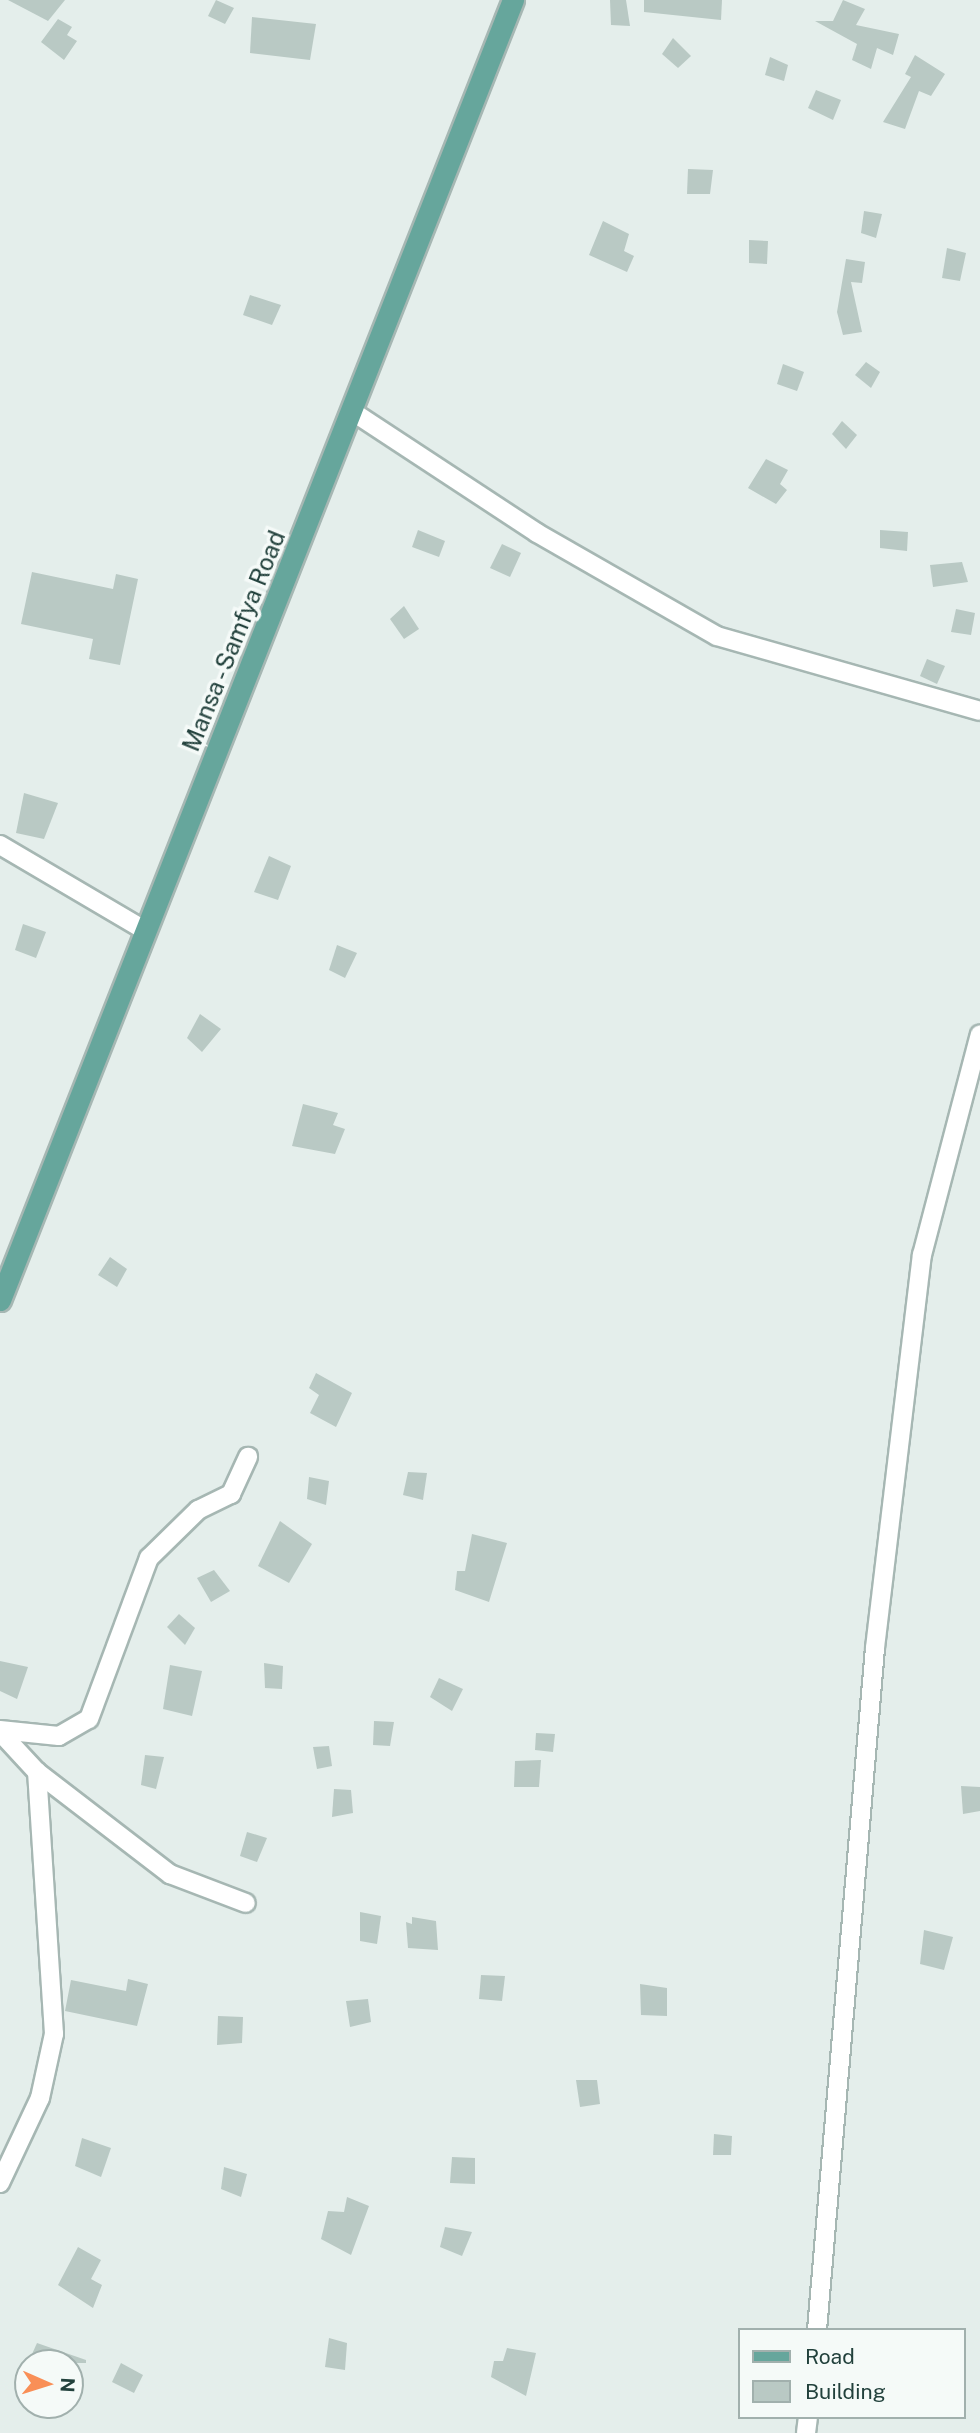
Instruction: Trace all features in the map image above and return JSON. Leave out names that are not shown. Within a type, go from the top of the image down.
[{"type":"main road","name":"Mansa - Samfya Road","points":[[0,1300],[353,412],[513,0]]},
{"type":"street","points":[[353,412],[537,533],[717,636],[980,711]]},
{"type":"street","points":[[0,845],[146,931]]},
{"type":"street","points":[[817,2328],[875,1648],[920,1268],[980,1034]]},
{"type":"street","points":[[0,1731],[60,1736],[89,1719],[149,1558],[198,1510],[231,1494],[248,1457]]},
{"type":"street","points":[[0,1731],[37,1772],[170,1874],[246,1903]]},
{"type":"street","points":[[0,2183],[40,2098],[54,2034],[37,1772]]},
{"type":"building","points":[[8,0],[65,0],[48,21]]},
{"type":"building","points":[[216,0],[234,8],[225,24],[208,16]]},
{"type":"building","points":[[610,0],[626,0],[630,26],[611,25]]},
{"type":"building","points":[[644,0],[722,0],[721,20],[644,12]]},
{"type":"building","points":[[843,0],[865,9],[856,25],[899,34],[893,55],[877,48],[871,69],[852,60],[857,44],[815,21],[833,21]]},
{"type":"building","points":[[252,17],[316,24],[310,60],[250,53]]},
{"type":"building","points":[[58,19],[72,27],[67,35],[77,41],[64,60],[41,42]]},
{"type":"building","points":[[673,38],[691,56],[678,68],[662,54]]},
{"type":"building","points":[[915,55],[945,74],[931,96],[919,91],[905,129],[883,122],[911,77],[905,74]]},
{"type":"building","points":[[770,57],[788,65],[784,81],[765,75]]},
{"type":"building","points":[[816,90],[841,100],[833,120],[808,108]]},
{"type":"building","points":[[688,169],[713,170],[710,194],[687,194]]},
{"type":"building","points":[[864,211],[882,214],[876,238],[861,233]]},
{"type":"building","points":[[603,221],[629,234],[624,251],[634,256],[627,272],[589,255]]},
{"type":"building","points":[[749,240],[768,241],[767,264],[749,263]]},
{"type":"building","points":[[947,248],[966,253],[960,281],[942,278]]},
{"type":"building","points":[[846,259],[865,262],[862,283],[851,282],[862,332],[843,335],[837,312]]},
{"type":"building","points":[[250,295],[281,305],[272,325],[243,315]]},
{"type":"building","points":[[866,362],[880,372],[871,388],[855,375]]},
{"type":"building","points":[[783,364],[804,372],[797,391],[777,384]]},
{"type":"building","points":[[842,421],[857,435],[846,449],[832,434]]},
{"type":"building","points":[[766,459],[788,470],[780,484],[787,490],[776,504],[748,488]]},
{"type":"building","points":[[418,530],[445,541],[439,557],[412,547]]},
{"type":"building","points":[[880,530],[908,532],[907,551],[880,548]]},
{"type":"building","points":[[502,544],[521,553],[510,577],[490,568]]},
{"type":"building","points":[[962,562],[968,582],[933,587],[930,565]]},
{"type":"building","points":[[32,572],[113,589],[116,574],[138,579],[120,665],[89,659],[93,639],[21,624]]},
{"type":"building","points":[[404,606],[419,629],[404,639],[390,619]]},
{"type":"building","points":[[956,609],[975,613],[971,635],[951,632]]},
{"type":"building","points":[[927,659],[945,666],[937,684],[920,676]]},
{"type":"building","points":[[24,793],[58,803],[44,839],[16,833]]},
{"type":"building","points":[[269,856],[291,866],[278,900],[254,892]]},
{"type":"building","points":[[23,924],[46,932],[36,958],[15,950]]},
{"type":"building","points":[[337,945],[357,953],[345,978],[329,970]]},
{"type":"building","points":[[200,1014],[221,1029],[202,1052],[187,1038]]},
{"type":"building","points":[[303,1104],[338,1113],[333,1125],[345,1129],[335,1154],[292,1146]]},
{"type":"building","points":[[110,1257],[127,1269],[117,1287],[98,1275]]},
{"type":"building","points":[[316,1373],[352,1393],[336,1427],[310,1413],[319,1395],[309,1388]]},
{"type":"building","points":[[408,1472],[427,1473],[423,1500],[403,1495]]},
{"type":"building","points":[[309,1477],[329,1481],[326,1505],[307,1499]]},
{"type":"building","points":[[280,1521],[312,1544],[289,1583],[258,1566]]},
{"type":"building","points":[[472,1534],[507,1543],[489,1602],[455,1590],[457,1571],[465,1571]]},
{"type":"building","points":[[214,1570],[230,1591],[211,1602],[197,1578]]},
{"type":"building","points":[[179,1614],[195,1628],[185,1645],[167,1627]]},
{"type":"building","points":[[0,1661],[28,1667],[17,1699],[0,1691]]},
{"type":"building","points":[[264,1663],[283,1666],[282,1689],[265,1688]]},
{"type":"building","points":[[170,1665],[202,1671],[192,1716],[163,1709]]},
{"type":"building","points":[[439,1678],[463,1689],[452,1711],[430,1697]]},
{"type":"building","points":[[374,1721],[394,1722],[390,1746],[373,1745]]},
{"type":"building","points":[[536,1733],[555,1734],[553,1752],[535,1750]]},
{"type":"building","points":[[329,1746],[332,1766],[317,1769],[313,1747]]},
{"type":"building","points":[[145,1755],[164,1757],[156,1789],[141,1785]]},
{"type":"building","points":[[541,1760],[539,1787],[514,1787],[515,1761]]},
{"type":"building","points":[[961,1786],[980,1787],[980,1811],[963,1814]]},
{"type":"building","points":[[334,1789],[351,1790],[353,1813],[332,1817]]},
{"type":"building","points":[[247,1832],[267,1838],[257,1862],[240,1856]]},
{"type":"building","points":[[360,1912],[381,1916],[377,1944],[360,1941]]},
{"type":"building","points":[[412,1917],[436,1921],[438,1950],[408,1948],[406,1922],[412,1924]]},
{"type":"building","points":[[924,1930],[953,1937],[944,1970],[920,1964]]},
{"type":"building","points":[[481,1975],[505,1976],[502,2001],[479,1999]]},
{"type":"building","points":[[128,1979],[148,1984],[137,2026],[65,2011],[71,1980],[126,1991]]},
{"type":"building","points":[[640,1984],[667,1988],[667,2016],[641,2015]]},
{"type":"building","points":[[368,1999],[371,2022],[350,2027],[346,2001]]},
{"type":"building","points":[[218,2016],[243,2017],[242,2043],[217,2045]]},
{"type":"building","points":[[576,2080],[597,2080],[600,2104],[580,2107]]},
{"type":"building","points":[[714,2134],[732,2136],[731,2155],[713,2155]]},
{"type":"building","points":[[82,2138],[111,2148],[101,2177],[75,2166]]},
{"type":"building","points":[[452,2157],[475,2158],[475,2184],[450,2183]]},
{"type":"building","points":[[224,2167],[247,2174],[241,2197],[221,2189]]},
{"type":"building","points":[[347,2197],[369,2206],[351,2255],[321,2239],[328,2211],[344,2212]]},
{"type":"building","points":[[445,2227],[472,2232],[462,2256],[440,2247]]},
{"type":"building","points":[[78,2247],[101,2260],[91,2279],[102,2285],[93,2308],[58,2285]]},
{"type":"building","points":[[329,2338],[347,2343],[345,2370],[325,2367]]},
{"type":"building","points":[[37,2343],[54,2349],[34,2349]]},
{"type":"building","points":[[507,2348],[536,2353],[526,2396],[491,2377],[494,2361],[503,2361]]},
{"type":"building","points":[[121,2363],[143,2375],[134,2393],[112,2382]]}]
